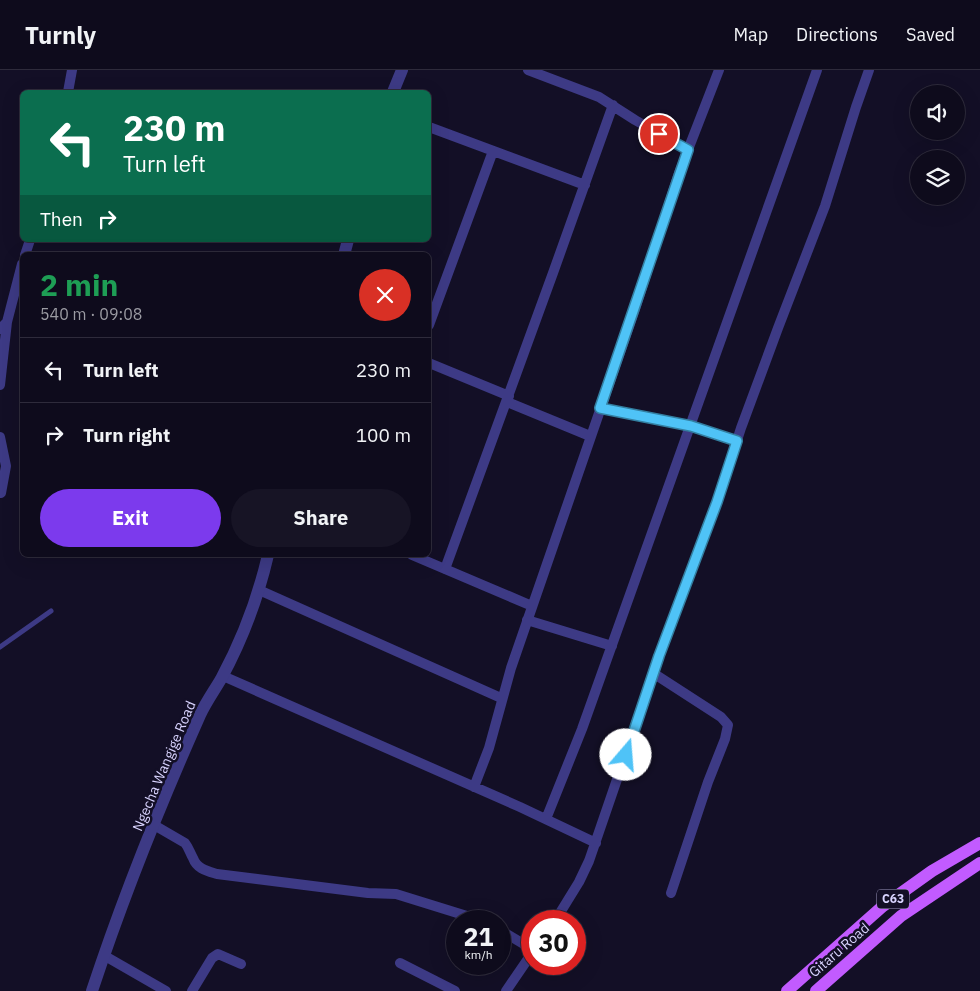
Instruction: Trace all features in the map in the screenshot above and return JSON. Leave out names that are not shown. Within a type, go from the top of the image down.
[{"type":"main road","name":"C63","points":[[787,991],[883,906],[932,871],[980,842]]},
{"type":"main road","name":"Gitaru Road","points":[[816,991],[824,986],[900,916],[980,863]]},
{"type":"main road","name":"C63","points":[[779,991],[814,966]]},
{"type":"street","points":[[68,90],[72,70]]},
{"type":"street","points":[[393,90],[402,70]]},
{"type":"street","points":[[528,70],[599,97],[688,150]]},
{"type":"street","points":[[474,787],[488,748],[527,620],[688,150],[719,70]]},
{"type":"street","points":[[546,819],[582,729],[818,70]]},
{"type":"street","points":[[562,910],[579,882],[596,843],[653,673],[717,502],[778,328],[825,206],[856,107],[870,70]]},
{"type":"street","points":[[445,569],[613,106]]},
{"type":"street","points":[[431,128],[492,152],[585,184]]},
{"type":"street","points":[[431,319],[492,152]]},
{"type":"street","points":[[0,385],[3,326],[20,271]]},
{"type":"street","points":[[431,364],[590,436]]},
{"type":"street","points":[[600,408],[691,426],[737,441]]},
{"type":"street","points":[[0,437],[6,466],[1,493]]},
{"type":"street","name":"Ngecha Wangige Road","points":[[92,991],[154,825],[201,712],[245,631],[267,557]]},
{"type":"street","points":[[417,557],[532,606]]},
{"type":"street","points":[[259,590],[502,698]]},
{"type":"street","points":[[527,620],[612,646]]},
{"type":"street","points":[[653,673],[721,717],[728,725],[725,739],[708,782],[671,893]]},
{"type":"street","points":[[222,676],[546,819],[596,843]]},
{"type":"street","points":[[154,825],[185,843],[189,847],[195,864],[201,869],[217,874],[368,893],[396,894],[448,910]]},
{"type":"street","points":[[192,991],[212,958],[218,954],[241,964]]},
{"type":"street","points":[[105,956],[166,991]]},
{"type":"street","points":[[400,963],[455,991]]},
{"type":"street","points":[[506,991],[521,970]]},
{"type":"lane","points":[[0,647],[51,611]]},
{"type":"route","points":[[626,755],[659,656],[717,502],[737,441],[691,426],[600,408],[688,150],[659,134]]}]
